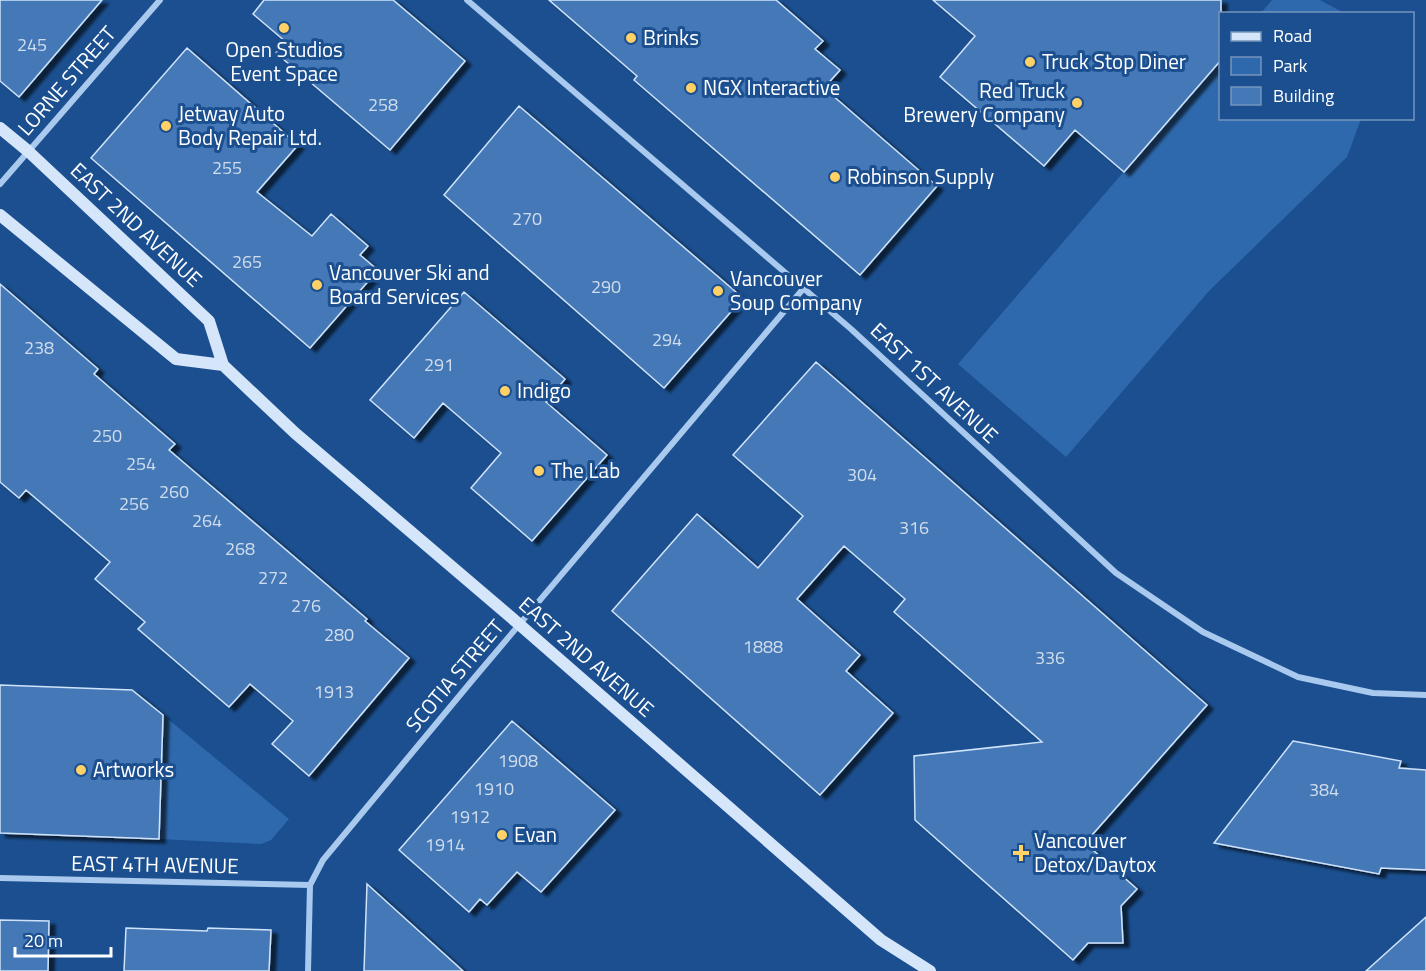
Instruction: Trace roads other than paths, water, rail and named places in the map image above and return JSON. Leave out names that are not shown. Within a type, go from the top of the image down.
[{"type":"main road","name":"EAST 2ND AVENUE","points":[[0,128],[28,151],[210,321],[223,365],[295,433],[520,625],[881,940],[930,971]]},
{"type":"main road","points":[[0,215],[176,359],[223,365]]},
{"type":"street","name":"LORNE STREET","points":[[0,184],[160,0]]},
{"type":"street","name":"EAST 1ST AVENUE","points":[[467,0],[886,361],[1116,573],[1203,632],[1298,676],[1373,693],[1426,695]]},
{"type":"street","name":"SCOTIA STREET","points":[[308,971],[310,885],[322,860],[803,289]]},
{"type":"street","name":"EAST 4TH AVENUE","points":[[0,878],[310,885]]},
{"type":"place","name":"Open Studios Event Space","points":[[284,28]]},
{"type":"place","name":"Brinks","points":[[631,38]]},
{"type":"place","name":"Truck Stop Diner","points":[[1030,62]]},
{"type":"place","name":"NGX Interactive","points":[[691,88]]},
{"type":"place","name":"Red Truck Brewery Company","points":[[1077,103]]},
{"type":"place","name":"Jetway Auto Body Repair Ltd.","points":[[166,126]]},
{"type":"place","name":"Robinson Supply","points":[[835,177]]},
{"type":"place","name":"Vancouver Ski and Board Services","points":[[317,285]]},
{"type":"place","name":"Vancouver Soup Company","points":[[718,291]]},
{"type":"place","name":"Indigo","points":[[505,391]]},
{"type":"place","name":"The Lab","points":[[539,471]]},
{"type":"place","name":"Artworks","points":[[81,770]]},
{"type":"place","name":"Evan","points":[[502,835]]},
{"type":"place","name":"Vancouver Detox/Daytox","points":[[1021,853]]}]
